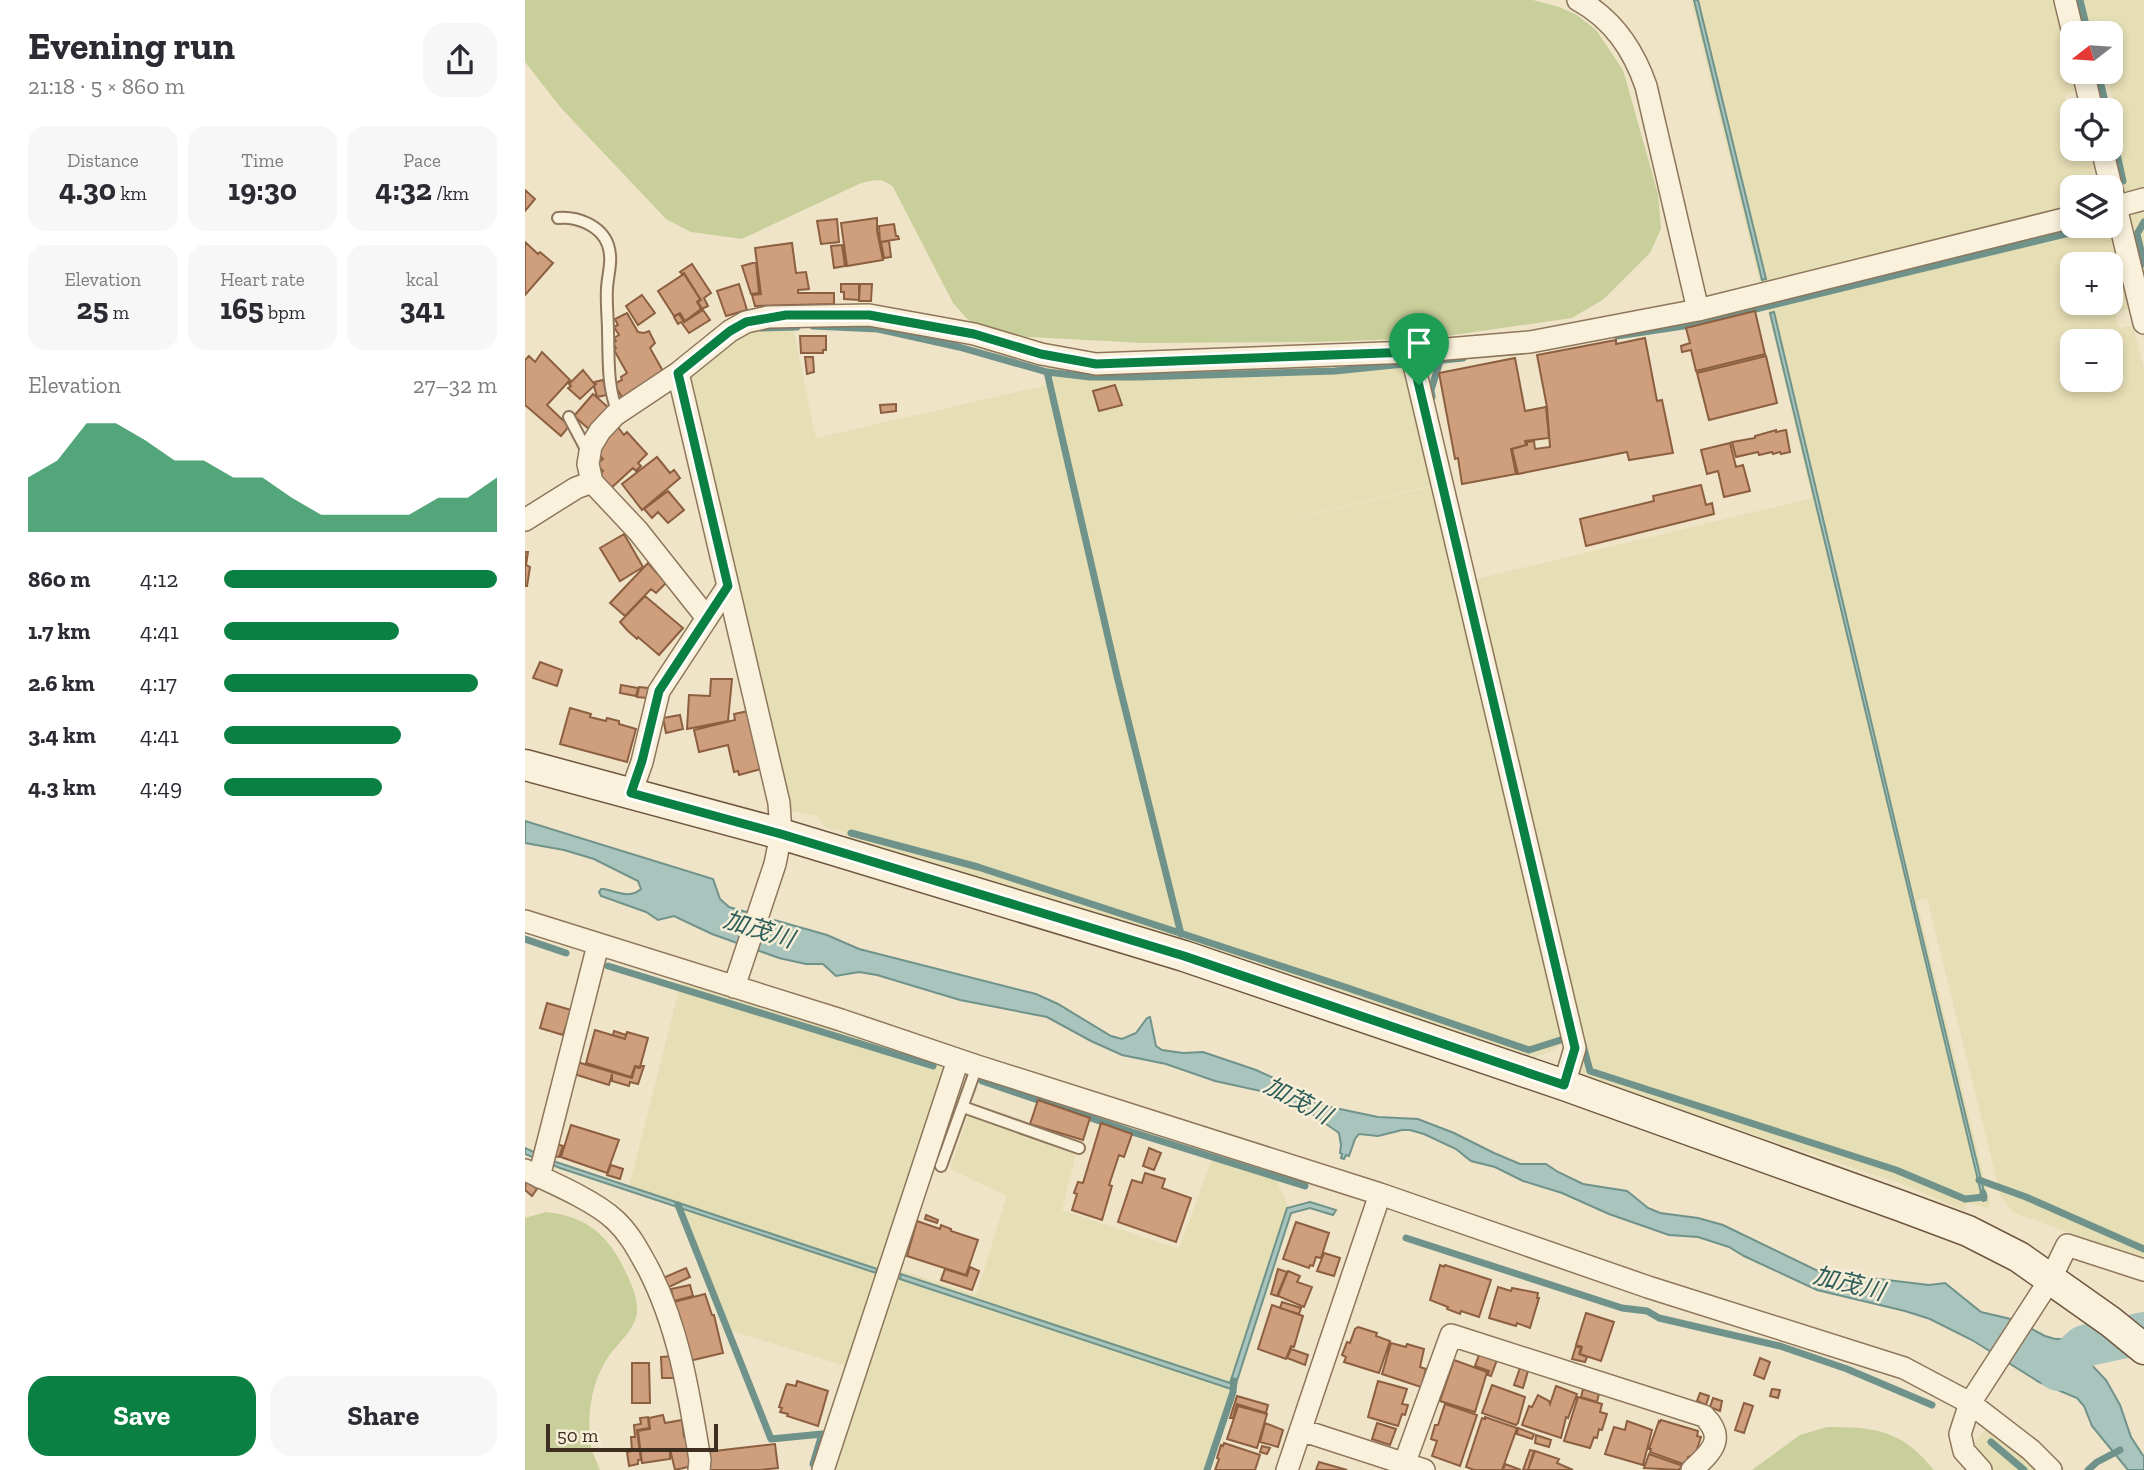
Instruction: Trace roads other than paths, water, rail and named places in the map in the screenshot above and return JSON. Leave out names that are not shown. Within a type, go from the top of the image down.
[{"type":"street","points":[[1578,0],[1594,9],[1613,26],[1639,65],[1698,310]]},
{"type":"street","points":[[2065,0],[2070,21]]},
{"type":"street","points":[[2123,205],[2144,200]]},
{"type":"street","points":[[707,618],[638,531],[592,482],[589,456],[591,446],[600,431],[618,413],[678,373],[730,331],[746,322],[786,315],[869,315],[974,334],[1041,354],[1096,364],[1411,352],[1530,342],[1698,310],[2060,220]]},
{"type":"street","points":[[2121,238],[2144,323]]},
{"type":"street","points":[[1411,352],[1575,1048],[1564,1085]]},
{"type":"street","points":[[678,373],[779,803],[781,834],[775,864],[737,978]]},
{"type":"street","points":[[525,520],[576,488],[592,482]]},
{"type":"street","points":[[631,793],[642,761],[659,691],[728,586]]},
{"type":"street","points":[[525,765],[781,834],[1184,956],[1564,1085],[1968,1231],[2019,1257],[2051,1278],[2144,1349]]},
{"type":"street","points":[[525,921],[598,945],[737,978],[841,1020],[967,1063],[1380,1194],[1648,1287],[1903,1368],[1970,1404],[2031,1450],[2052,1470]]},
{"type":"street","points":[[598,945],[538,1166],[613,1218],[633,1240],[662,1295],[683,1364],[700,1460],[699,1470]]},
{"type":"street","points":[[823,1470],[967,1063]]},
{"type":"street","points":[[1287,1470],[1380,1194]]},
{"type":"street","points":[[1981,1470],[1964,1451],[1960,1434],[1970,1404],[2051,1278],[2067,1245],[2144,1270]]},
{"type":"street","points":[[1301,1430],[1410,1468],[1451,1335],[1704,1416],[1712,1424],[1716,1439],[1715,1448],[1692,1470]]},
{"type":"lane","points":[[558,218],[581,220],[597,229],[608,245],[611,260],[607,288],[609,378],[612,399],[618,413]]},
{"type":"lane","points":[[569,417],[589,456]]},
{"type":"lane","points":[[941,1166],[963,1107],[967,1063]]},
{"type":"lane","points":[[963,1107],[1079,1148]]},
{"type":"water","points":[[1694,0],[1698,0],[1766,279],[1762,280]]},
{"type":"water","points":[[1774,312],[1986,1200],[1983,1201],[1770,313]]},
{"type":"water","name":"加茂川","points":[[525,821],[713,879],[720,899],[729,907],[827,935],[859,949],[1036,994],[1111,1036],[1122,1039],[1136,1033],[1150,1017],[1156,1046],[1162,1050],[1203,1052],[1256,1070],[1300,1090],[1316,1104],[1378,1117],[1418,1119],[1520,1164],[1546,1164],[1583,1184],[1627,1191],[1648,1208],[1660,1213],[1698,1218],[1723,1225],[1820,1272],[1929,1285],[1945,1283],[1981,1312],[2015,1320],[2045,1336],[2067,1339],[2106,1380],[2120,1405],[2131,1437],[2144,1457],[2144,1470],[2128,1470],[2092,1426],[2084,1406],[2077,1398],[2039,1382],[1972,1340],[1930,1319],[1817,1290],[1729,1247],[1698,1237],[1669,1235],[1609,1214],[1562,1193],[1523,1181],[1495,1167],[1471,1161],[1456,1149],[1424,1134],[1402,1130],[1378,1136],[1359,1134],[1349,1156],[1346,1155],[1344,1159],[1340,1153],[1339,1133],[1312,1114],[1274,1094],[1215,1081],[1166,1064],[1122,1055],[1047,1017],[960,1000],[877,975],[859,972],[836,976],[823,964],[806,964],[779,958],[712,934],[674,916],[658,920],[646,912],[601,896],[599,892],[604,889],[632,894],[641,889],[638,881],[594,859],[525,843]]},
{"type":"water","points":[[525,1148],[553,1161],[877,1269],[876,1273],[560,1168],[525,1154]]},
{"type":"water","points":[[1310,1202],[1336,1210],[1333,1215],[1310,1208],[1291,1213],[1234,1390],[900,1279],[901,1274],[1230,1383],[1287,1208]]},
{"type":"waterway","points":[[2080,0],[2085,21]]},
{"type":"waterway","points":[[2101,84],[2104,98]]},
{"type":"waterway","points":[[2119,161],[2122,175]]},
{"type":"waterway","points":[[2144,222],[2137,234],[2144,264]]},
{"type":"waterway","points":[[1617,336],[1690,325],[2060,235]]},
{"type":"waterway","points":[[813,326],[878,329],[959,347],[1047,372],[1090,377],[1335,371],[1463,358]]},
{"type":"waterway","points":[[761,328],[797,327]]},
{"type":"waterway","points":[[1432,397],[1431,390],[1440,361]]},
{"type":"waterway","points":[[1047,372],[1117,676],[1181,934]]},
{"type":"waterway","points":[[851,833],[978,867],[1529,1050],[1570,1037]]},
{"type":"waterway","points":[[525,939],[566,953]]},
{"type":"waterway","points":[[608,966],[933,1066]]},
{"type":"waterway","points":[[1583,1045],[1590,1071],[1896,1170],[1965,1199],[1984,1197],[1983,1193]]},
{"type":"waterway","points":[[982,1081],[1132,1132],[1305,1186]]},
{"type":"waterway","points":[[1979,1180],[2026,1197],[2144,1249]]},
{"type":"waterway","points":[[678,1205],[771,1439],[822,1434],[813,1464]]},
{"type":"waterway","points":[[1406,1238],[1622,1308],[1647,1311],[1659,1318],[1780,1346],[1847,1369],[1932,1405]]},
{"type":"waterway","points":[[2058,1370],[2084,1346],[2144,1333]]},
{"type":"waterway","points":[[1207,1470],[1233,1392],[1234,1381]]},
{"type":"waterway","points":[[1991,1442],[2024,1470]]},
{"type":"waterway","points":[[2088,1470],[2120,1450]]}]
